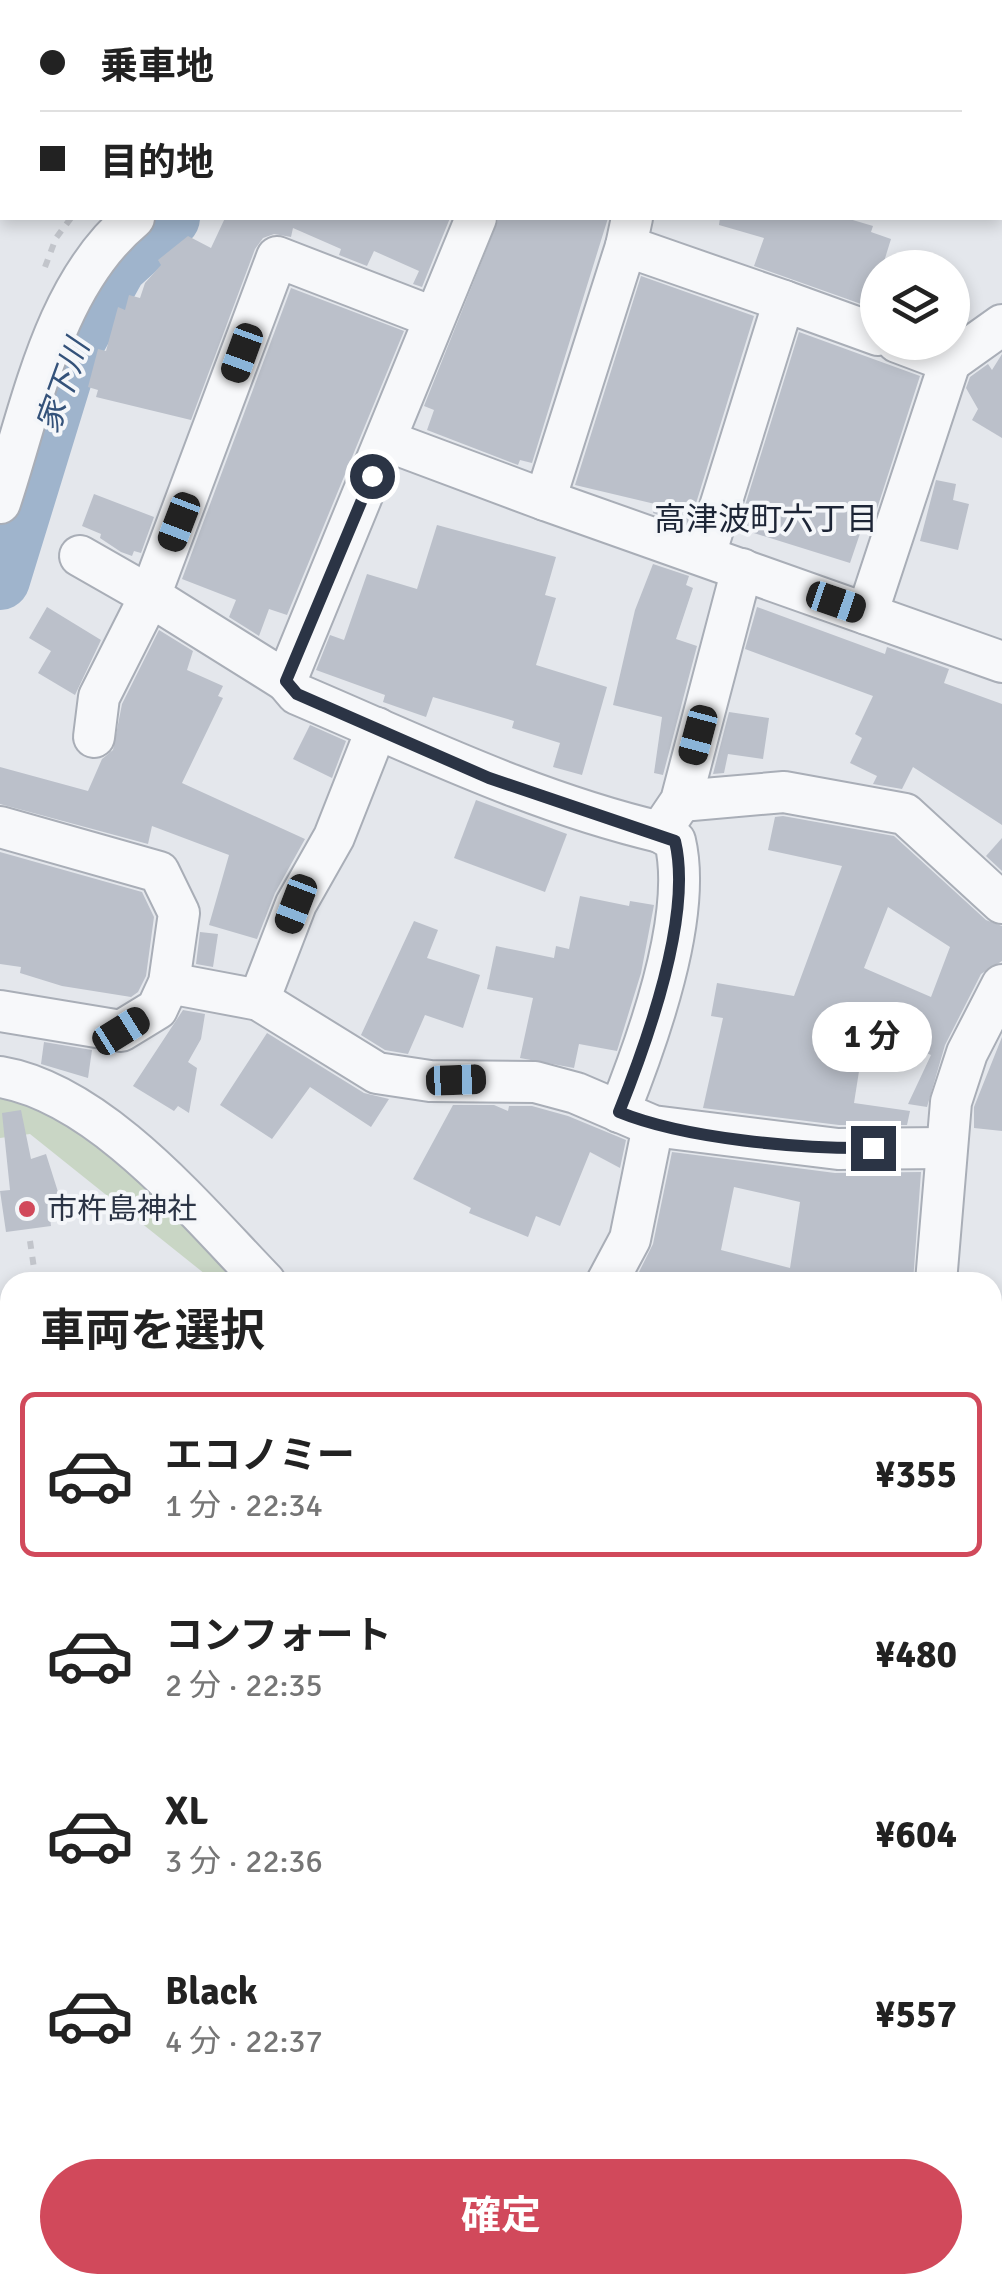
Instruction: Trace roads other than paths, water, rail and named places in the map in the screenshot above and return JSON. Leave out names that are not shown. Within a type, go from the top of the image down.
[{"type":"street","points":[[0,503],[68,301],[116,233],[132,220]]},
{"type":"street","points":[[286,681],[475,220]]},
{"type":"street","points":[[544,500],[629,232],[784,301],[860,329]]},
{"type":"street","points":[[94,736],[99,697],[150,596],[277,257],[434,318]]},
{"type":"street","points":[[612,1272],[630,1239],[636,1119],[671,938],[680,859],[671,817],[723,562],[784,301]]},
{"type":"street","points":[[867,614],[950,362],[1002,324]]},
{"type":"street","points":[[945,360],[950,362]]},
{"type":"street","points":[[387,441],[1002,662]]},
{"type":"street","points":[[80,556],[286,681],[297,694],[573,809],[671,817],[784,792],[905,814],[1002,902]]},
{"type":"street","points":[[259,1000],[296,904],[334,836],[376,728]]},
{"type":"street","points":[[0,827],[159,872],[180,912],[169,984],[157,1009],[121,1031],[0,1011]]},
{"type":"street","points":[[169,984],[259,1000],[377,1073],[430,1080],[536,1082],[636,1119],[838,1149],[944,1148]]},
{"type":"street","points":[[937,1272],[944,1148],[951,1102],[968,1053],[1002,986]]},
{"type":"street","points":[[0,1077],[22,1081],[88,1116],[169,1183],[255,1272]]},
{"type":"waterway","name":"家下川","points":[[0,580],[71,349],[117,266],[168,220]]},
{"type":"place","name":"市杵島神社","points":[[27,1209]]},
{"type":"district","name":"高津波町六丁目","points":[[766,519]]}]
